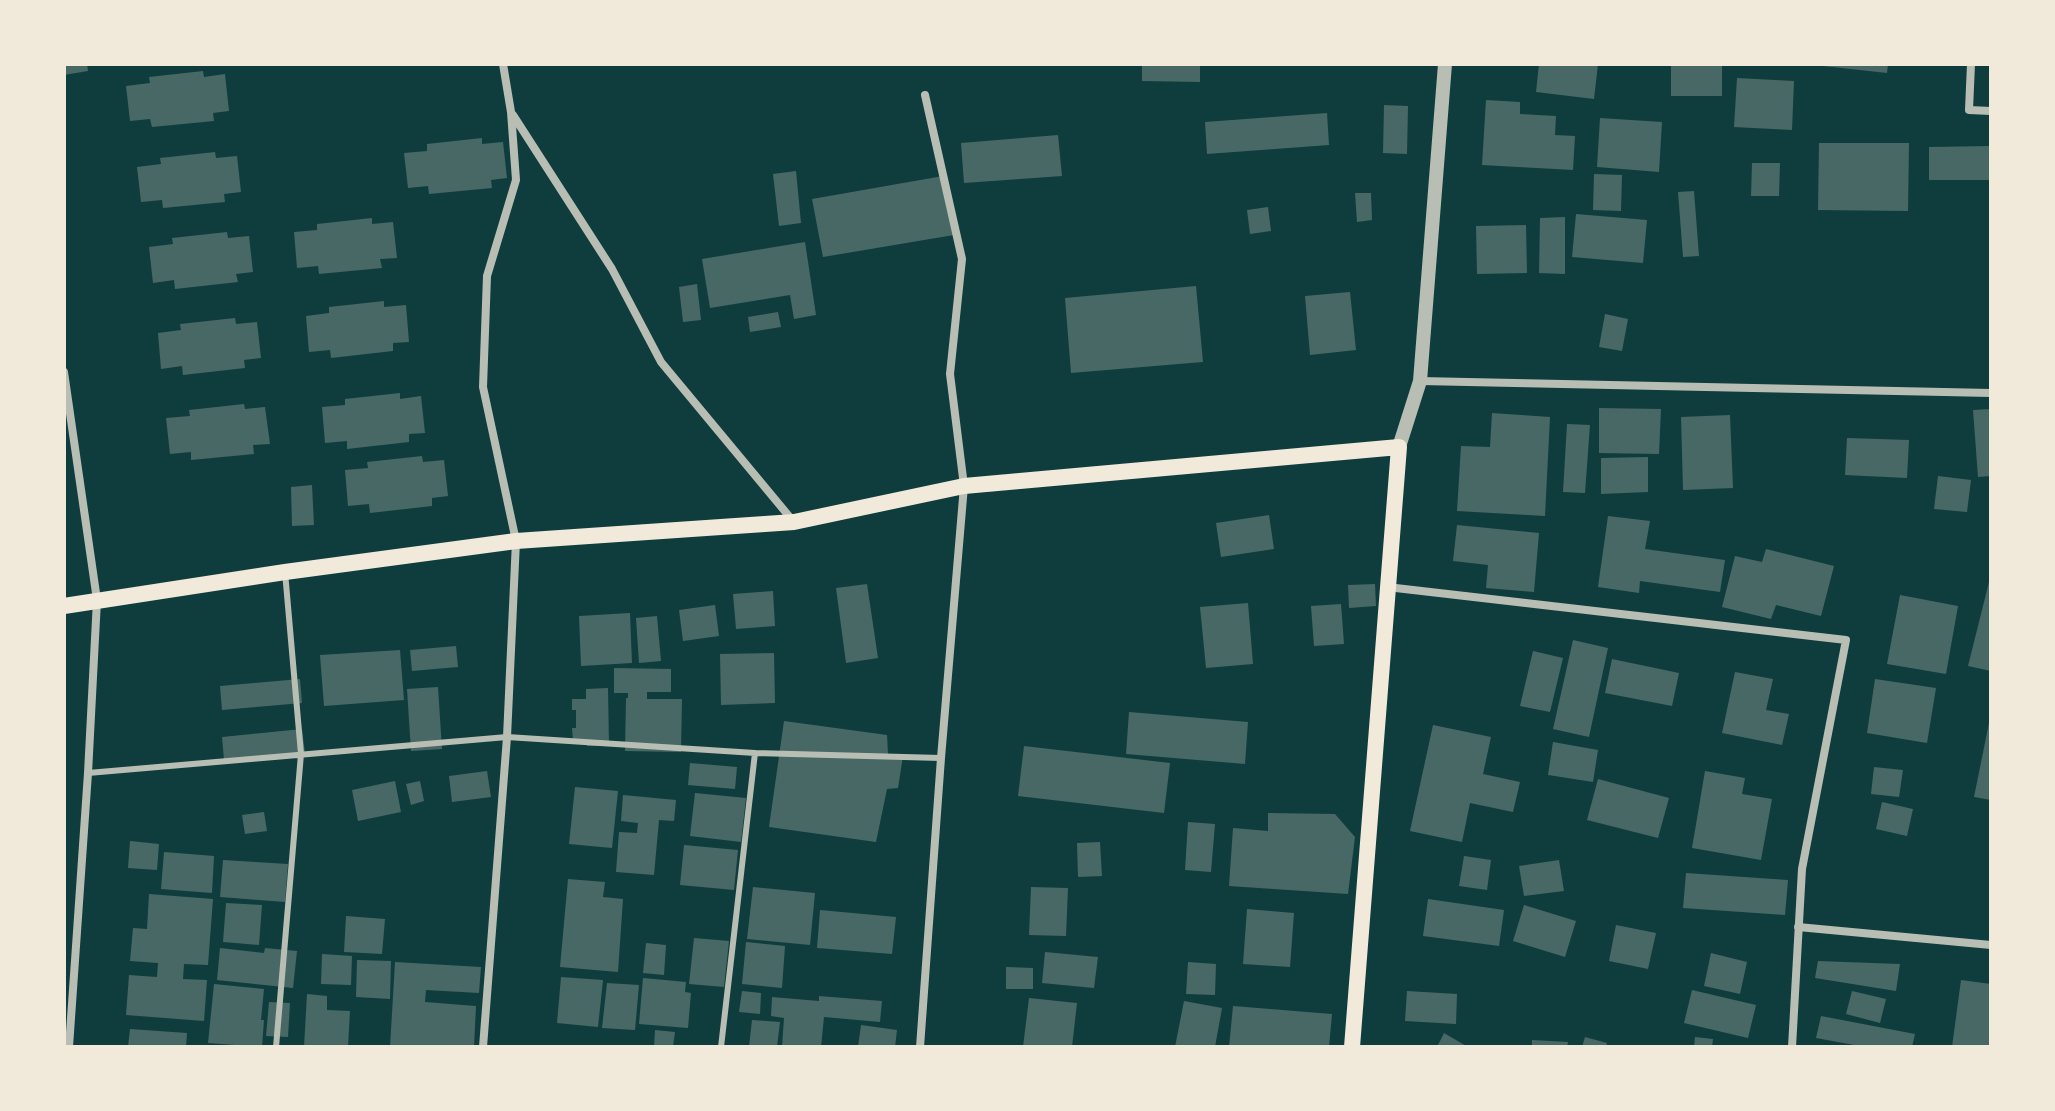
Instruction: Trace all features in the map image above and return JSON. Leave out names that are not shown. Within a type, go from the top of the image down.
[{"type":"main road","points":[[64,606],[516,541],[794,522],[964,486],[1399,447],[1352,1047]]},
{"type":"street","points":[[483,1047],[507,737],[516,541],[483,387],[487,276],[516,180],[511,112],[503,64]]},
{"type":"street","points":[[1399,447],[1420,381],[1445,64]]},
{"type":"street","points":[[1971,64],[1969,110],[1991,111]]},
{"type":"street","points":[[920,1047],[964,486],[950,374],[962,259],[925,95]]},
{"type":"street","points":[[511,112],[612,269],[661,362],[794,522]]},
{"type":"street","points":[[64,372],[97,600],[69,1047]]},
{"type":"street","points":[[1420,381],[1991,393]]},
{"type":"street","points":[[1387,587],[1846,640],[1802,869],[1792,1047]]},
{"type":"street","points":[[1798,927],[1991,945]]},
{"type":"lane","points":[[276,1047],[301,754],[285,572]]},
{"type":"lane","points":[[88,773],[507,737],[755,753],[941,758]]},
{"type":"lane","points":[[721,1047],[755,753]]},
{"type":"building","points":[[64,64],[87,64],[88,71],[64,75]]},
{"type":"building","points":[[1142,64],[1200,64],[1200,82],[1142,81]]},
{"type":"building","points":[[1539,64],[1598,64],[1594,99],[1536,92]]},
{"type":"building","points":[[1671,64],[1722,64],[1722,96],[1671,96]]},
{"type":"building","points":[[1823,64],[1888,64],[1887,73]]},
{"type":"building","points":[[203,71],[204,77],[225,74],[229,111],[213,113],[214,121],[152,127],[150,119],[130,121],[126,86],[150,83],[149,77]]},
{"type":"building","points":[[1737,78],[1794,81],[1792,130],[1734,127]]},
{"type":"building","points":[[1486,100],[1520,102],[1520,114],[1556,116],[1555,135],[1575,136],[1573,170],[1482,165]]},
{"type":"building","points":[[1384,105],[1408,106],[1407,154],[1383,153]]},
{"type":"building","points":[[1327,113],[1329,145],[1207,154],[1205,122]]},
{"type":"building","points":[[1600,118],[1662,122],[1659,172],[1597,167]]},
{"type":"building","points":[[1058,135],[1062,176],[964,183],[961,143]]},
{"type":"building","points":[[482,138],[482,144],[503,142],[507,178],[491,180],[492,188],[429,194],[428,186],[408,188],[404,153],[427,151],[427,144]]},
{"type":"building","points":[[1819,143],[1909,143],[1908,211],[1818,210]]},
{"type":"building","points":[[1991,146],[1990,180],[1929,180],[1929,147]]},
{"type":"building","points":[[215,152],[216,158],[237,156],[241,192],[224,194],[225,202],[163,208],[162,200],[141,202],[137,167],[161,164],[160,158]]},
{"type":"building","points":[[1752,163],[1780,163],[1779,196],[1751,196]]},
{"type":"building","points":[[796,171],[801,223],[779,226],[773,174]]},
{"type":"building","points":[[1594,174],[1622,175],[1621,211],[1593,210]]},
{"type":"building","points":[[943,176],[954,235],[823,257],[812,199]]},
{"type":"building","points":[[1694,191],[1699,256],[1683,257],[1678,192]]},
{"type":"building","points":[[1355,193],[1371,193],[1372,220],[1357,222]]},
{"type":"building","points":[[1268,207],[1271,231],[1250,234],[1247,210]]},
{"type":"building","points":[[1576,214],[1647,220],[1643,263],[1572,257]]},
{"type":"building","points":[[1565,217],[1565,274],[1539,273],[1540,218]]},
{"type":"building","points":[[372,218],[372,224],[393,222],[397,258],[380,259],[382,268],[319,274],[318,266],[297,268],[294,232],[317,230],[317,224]]},
{"type":"building","points":[[1526,225],[1527,273],[1477,274],[1476,226]]},
{"type":"building","points":[[227,232],[228,238],[249,236],[253,272],[236,274],[238,282],[175,289],[174,280],[153,283],[149,247],[173,244],[172,238]]},
{"type":"building","points":[[805,242],[816,315],[794,319],[790,295],[710,308],[702,259]]},
{"type":"building","points":[[697,284],[701,320],[683,322],[679,287]]},
{"type":"building","points":[[1196,286],[1203,362],[1071,373],[1065,298]]},
{"type":"building","points":[[1350,292],[1356,350],[1310,355],[1305,296]]},
{"type":"building","points":[[384,301],[384,307],[406,305],[409,342],[393,343],[393,351],[331,358],[330,350],[309,352],[306,316],[329,313],[329,307]]},
{"type":"building","points":[[778,312],[781,327],[750,332],[748,317]]},
{"type":"building","points":[[1605,314],[1628,319],[1622,351],[1599,347]]},
{"type":"building","points":[[235,318],[236,324],[257,322],[261,358],[244,360],[245,368],[183,375],[182,366],[161,369],[158,333],[181,330],[180,324]]},
{"type":"building","points":[[400,393],[400,399],[421,396],[425,433],[409,434],[409,442],[347,449],[347,441],[325,443],[322,407],[345,405],[345,399]]},
{"type":"building","points":[[244,404],[245,409],[265,407],[270,444],[253,445],[254,454],[191,460],[191,452],[170,454],[166,418],[190,416],[189,410]]},
{"type":"building","points":[[1599,408],[1661,409],[1659,454],[1599,453]]},
{"type":"building","points":[[1991,409],[1991,476],[1978,477],[1973,410]]},
{"type":"building","points":[[1492,413],[1550,417],[1545,516],[1457,511],[1461,446],[1490,447]]},
{"type":"building","points":[[1730,415],[1733,488],[1683,490],[1681,417]]},
{"type":"building","points":[[1567,424],[1590,425],[1585,493],[1563,492]]},
{"type":"building","points":[[1847,438],[1909,440],[1907,478],[1845,475]]},
{"type":"building","points":[[422,456],[423,462],[444,460],[448,496],[432,498],[432,506],[370,513],[369,504],[348,506],[345,470],[368,468],[367,462]]},
{"type":"building","points":[[1648,457],[1648,492],[1601,494],[1601,458]]},
{"type":"building","points":[[1938,476],[1971,480],[1967,512],[1934,509]]},
{"type":"building","points":[[312,485],[314,525],[292,526],[291,487]]},
{"type":"building","points":[[1269,515],[1274,549],[1221,557],[1216,523]]},
{"type":"building","points":[[1608,516],[1650,521],[1645,549],[1725,560],[1720,592],[1640,581],[1639,593],[1598,587]]},
{"type":"building","points":[[1457,525],[1539,533],[1534,592],[1486,588],[1488,565],[1453,561]]},
{"type":"building","points":[[1766,549],[1834,566],[1821,616],[1776,605],[1771,619],[1722,607],[1735,556],[1762,562]]},
{"type":"building","points":[[1991,578],[1991,671],[1968,666]]},
{"type":"building","points":[[867,584],[878,658],[846,663],[836,588]]},
{"type":"building","points":[[1375,584],[1376,606],[1349,608],[1348,585]]},
{"type":"building","points":[[773,591],[775,626],[736,629],[733,594]]},
{"type":"building","points":[[1900,595],[1958,606],[1946,674],[1887,664]]},
{"type":"building","points":[[1248,603],[1253,664],[1206,668],[1200,607]]},
{"type":"building","points":[[1341,604],[1344,644],[1314,646],[1311,606]]},
{"type":"building","points":[[715,605],[719,636],[683,641],[679,610]]},
{"type":"building","points":[[630,613],[632,663],[581,666],[579,616]]},
{"type":"building","points":[[657,616],[661,661],[639,663],[636,618]]},
{"type":"building","points":[[1573,640],[1608,648],[1589,737],[1553,729]]},
{"type":"building","points":[[456,646],[458,667],[412,671],[410,650]]},
{"type":"building","points":[[400,650],[404,700],[324,706],[320,655]]},
{"type":"building","points":[[1533,651],[1563,658],[1550,712],[1520,706]]},
{"type":"building","points":[[774,653],[775,703],[721,705],[720,654]]},
{"type":"building","points":[[1612,659],[1679,673],[1672,706],[1605,693]]},
{"type":"building","points":[[614,668],[671,669],[671,692],[647,692],[647,699],[682,699],[681,752],[625,751],[628,693],[614,693]]},
{"type":"building","points":[[1735,672],[1773,679],[1766,710],[1789,714],[1782,745],[1722,733]]},
{"type":"building","points":[[300,679],[302,703],[222,710],[220,686]]},
{"type":"building","points":[[1875,679],[1936,688],[1927,743],[1867,733]]},
{"type":"building","points":[[438,687],[442,749],[411,751],[407,689]]},
{"type":"building","points":[[608,688],[609,746],[587,746],[586,740],[573,740],[576,710],[572,710],[572,699],[586,699],[586,689]]},
{"type":"building","points":[[1129,712],[1248,722],[1245,764],[1126,754]]},
{"type":"building","points":[[1991,718],[1991,800],[1974,797]]},
{"type":"building","points":[[784,721],[887,735],[888,754],[903,756],[898,788],[887,789],[876,842],[769,827]]},
{"type":"building","points":[[1433,725],[1491,737],[1483,774],[1520,782],[1513,812],[1470,803],[1462,842],[1410,831]]},
{"type":"building","points":[[302,729],[305,753],[224,760],[222,737]]},
{"type":"building","points":[[1553,742],[1598,750],[1593,782],[1548,775]]},
{"type":"building","points":[[1024,746],[1170,763],[1164,813],[1018,796]]},
{"type":"building","points":[[690,763],[737,767],[735,789],[688,785]]},
{"type":"building","points":[[1874,767],[1903,770],[1899,797],[1871,794]]},
{"type":"building","points":[[487,771],[491,797],[452,802],[449,776]]},
{"type":"building","points":[[1705,771],[1745,778],[1742,794],[1772,799],[1761,860],[1692,848]]},
{"type":"building","points":[[1598,779],[1669,798],[1658,838],[1587,820]]},
{"type":"building","points":[[395,781],[401,812],[358,821],[352,790]]},
{"type":"building","points":[[420,781],[424,801],[411,805],[406,784]]},
{"type":"building","points":[[575,787],[618,791],[612,848],[569,844]]},
{"type":"building","points":[[695,793],[746,798],[741,842],[690,836]]},
{"type":"building","points":[[623,795],[676,800],[674,821],[659,820],[654,875],[616,872],[619,832],[637,833],[638,823],[621,821]]},
{"type":"building","points":[[1882,802],[1913,809],[1907,836],[1876,829]]},
{"type":"building","points":[[264,812],[267,831],[245,834],[242,815]]},
{"type":"building","points":[[1268,813],[1335,814],[1355,837],[1348,894],[1229,886],[1233,828],[1268,831]]},
{"type":"building","points":[[1188,822],[1215,824],[1211,872],[1185,870]]},
{"type":"building","points":[[130,841],[159,844],[157,870],[128,868]]},
{"type":"building","points":[[1100,842],[1102,876],[1078,877],[1077,843]]},
{"type":"building","points":[[684,845],[738,850],[734,890],[680,885]]},
{"type":"building","points":[[164,852],[214,856],[212,893],[161,889]]},
{"type":"building","points":[[1464,856],[1491,860],[1487,890],[1459,886]]},
{"type":"building","points":[[223,860],[288,864],[285,902],[220,897]]},
{"type":"building","points":[[1559,860],[1564,891],[1524,896],[1519,866]]},
{"type":"building","points":[[1686,873],[1788,880],[1785,915],[1683,908]]},
{"type":"building","points":[[568,879],[605,882],[603,897],[623,899],[618,972],[560,967]]},
{"type":"building","points":[[753,887],[815,893],[810,945],[747,939]]},
{"type":"building","points":[[1031,887],[1068,888],[1066,936],[1029,935]]},
{"type":"building","points":[[149,894],[213,899],[208,965],[184,964],[183,979],[207,980],[204,1021],[126,1015],[129,975],[157,977],[158,963],[130,961],[133,928],[147,929]]},
{"type":"building","points":[[1428,899],[1504,910],[1499,946],[1423,936]]},
{"type":"building","points":[[226,903],[262,905],[259,945],[223,942]]},
{"type":"building","points":[[1524,905],[1576,921],[1565,957],[1513,941]]},
{"type":"building","points":[[1247,909],[1294,913],[1290,967],[1243,964]]},
{"type":"building","points":[[820,910],[896,917],[892,954],[817,948]]},
{"type":"building","points":[[346,916],[385,919],[382,954],[344,952]]},
{"type":"building","points":[[1616,925],[1656,933],[1648,969],[1609,961]]},
{"type":"building","points":[[694,938],[729,941],[724,987],[689,984]]},
{"type":"building","points":[[746,942],[785,946],[782,988],[742,984]]},
{"type":"building","points":[[646,943],[666,945],[664,975],[643,973]]},
{"type":"building","points":[[220,948],[264,953],[265,948],[297,951],[293,988],[217,980]]},
{"type":"building","points":[[1045,952],[1098,957],[1094,988],[1042,983]]},
{"type":"building","points":[[1711,953],[1747,962],[1740,994],[1704,986]]},
{"type":"building","points":[[322,954],[352,956],[351,985],[321,984]]},
{"type":"building","points":[[357,960],[391,961],[390,999],[356,997]]},
{"type":"building","points":[[1818,961],[1900,964],[1896,991],[1815,978]]},
{"type":"building","points":[[395,962],[481,967],[479,993],[426,990],[425,1002],[476,1006],[474,1047],[390,1047]]},
{"type":"building","points":[[1188,962],[1216,964],[1215,995],[1186,994]]},
{"type":"building","points":[[1006,967],[1033,968],[1033,989],[1006,989]]},
{"type":"building","points":[[561,977],[603,980],[598,1027],[557,1023]]},
{"type":"building","points":[[643,978],[686,982],[685,992],[691,993],[688,1028],[639,1024]]},
{"type":"building","points":[[1961,980],[1991,984],[1990,1047],[1952,1047]]},
{"type":"building","points":[[607,983],[639,985],[635,1030],[602,1028]]},
{"type":"building","points":[[214,984],[264,989],[262,1047],[208,1043]]},
{"type":"building","points":[[1692,990],[1756,1005],[1748,1038],[1684,1023]]},
{"type":"building","points":[[742,991],[761,993],[760,1014],[739,1012]]},
{"type":"building","points":[[1407,991],[1457,994],[1456,1024],[1405,1021]]},
{"type":"building","points":[[1852,991],[1886,999],[1880,1023],[1846,1014]]},
{"type":"building","points":[[307,994],[327,996],[327,1010],[350,1011],[348,1047],[304,1047]]},
{"type":"building","points":[[819,996],[882,1001],[880,1022],[824,1017],[821,1047],[782,1047],[784,1018],[771,1016],[772,997],[819,1001]]},
{"type":"building","points":[[1029,998],[1077,1003],[1072,1047],[1023,1047]]},
{"type":"building","points":[[1184,1001],[1222,1008],[1215,1047],[1175,1047]]},
{"type":"building","points":[[269,1002],[290,1003],[288,1037],[266,1036]]},
{"type":"building","points":[[1233,1006],[1332,1014],[1329,1047],[1229,1047]]},
{"type":"building","points":[[1821,1016],[1915,1034],[1912,1047],[1865,1047],[1816,1038]]},
{"type":"building","points":[[752,1020],[780,1022],[777,1047],[749,1047]]},
{"type":"building","points":[[861,1025],[897,1030],[895,1047],[858,1047]]},
{"type":"building","points":[[130,1029],[187,1033],[186,1047],[128,1047]]},
{"type":"building","points":[[655,1030],[675,1032],[673,1047],[654,1047]]},
{"type":"building","points":[[1444,1033],[1468,1047],[1437,1047]]},
{"type":"building","points":[[1585,1037],[1607,1043],[1606,1047],[1582,1047]]},
{"type":"building","points":[[1695,1037],[1713,1039],[1712,1047],[1694,1047]]},
{"type":"building","points":[[1532,1040],[1568,1042],[1567,1047],[1532,1047]]}]
